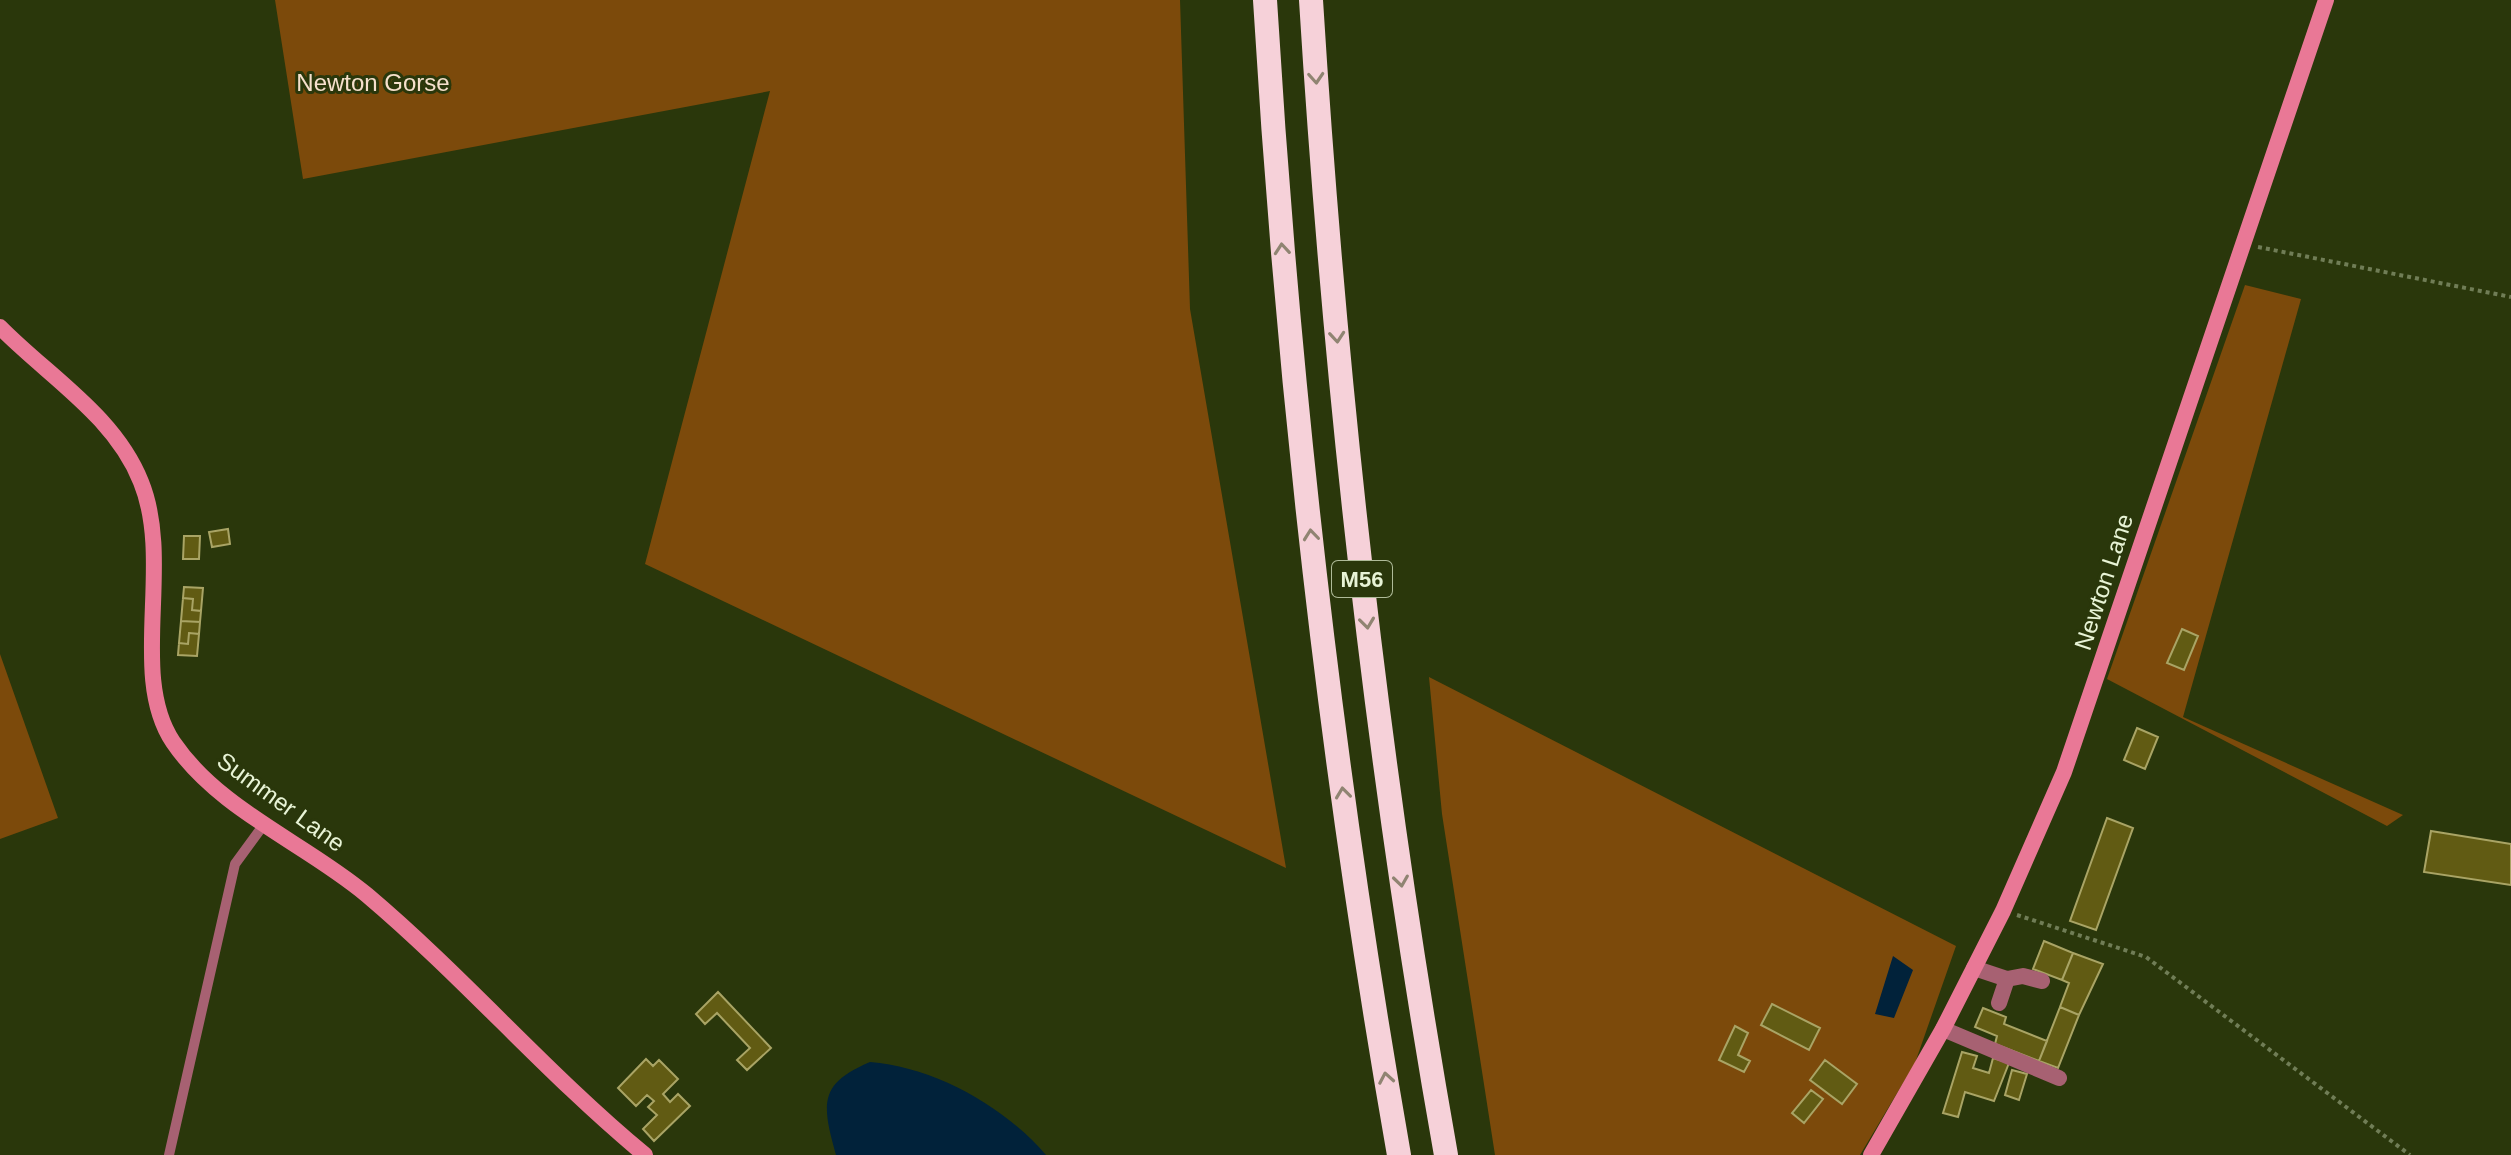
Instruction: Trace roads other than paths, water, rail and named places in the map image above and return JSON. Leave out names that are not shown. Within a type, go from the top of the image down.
[{"type":"highway","name":"M56","points":[[1265,0],[1281,240],[1322,637],[1349,846],[1399,1155]]},
{"type":"highway","name":"M56","points":[[1311,0],[1327,233],[1367,628],[1422,1021],[1446,1155]]},
{"type":"street","name":"Newton Lane","points":[[1871,1155],[1943,1029],[2003,911],[2064,772],[2240,244],[2326,0]]},
{"type":"street","name":"Summer Lane","points":[[0,327],[90,409],[130,459],[141,481],[153,530],[157,570],[152,662],[159,713],[172,741],[212,786],[366,894],[645,1155]]},
{"type":"street","points":[[1974,968],[2007,979],[2023,976],[2042,981]]},
{"type":"street","points":[[1999,1003],[2007,979]]},
{"type":"street","points":[[1943,1029],[2059,1078]]},
{"type":"lane","points":[[169,1155],[235,864],[265,823]]},
{"type":"water","points":[[1893,956],[1913,970],[1894,1018],[1875,1014]]},
{"type":"water","points":[[870,1062],[919,1072],[966,1092],[1010,1120],[1046,1155],[836,1155],[828,1122],[828,1098],[841,1079]]},
{"type":"park label","name":"Newton Gorse","points":[[373,83]]}]
